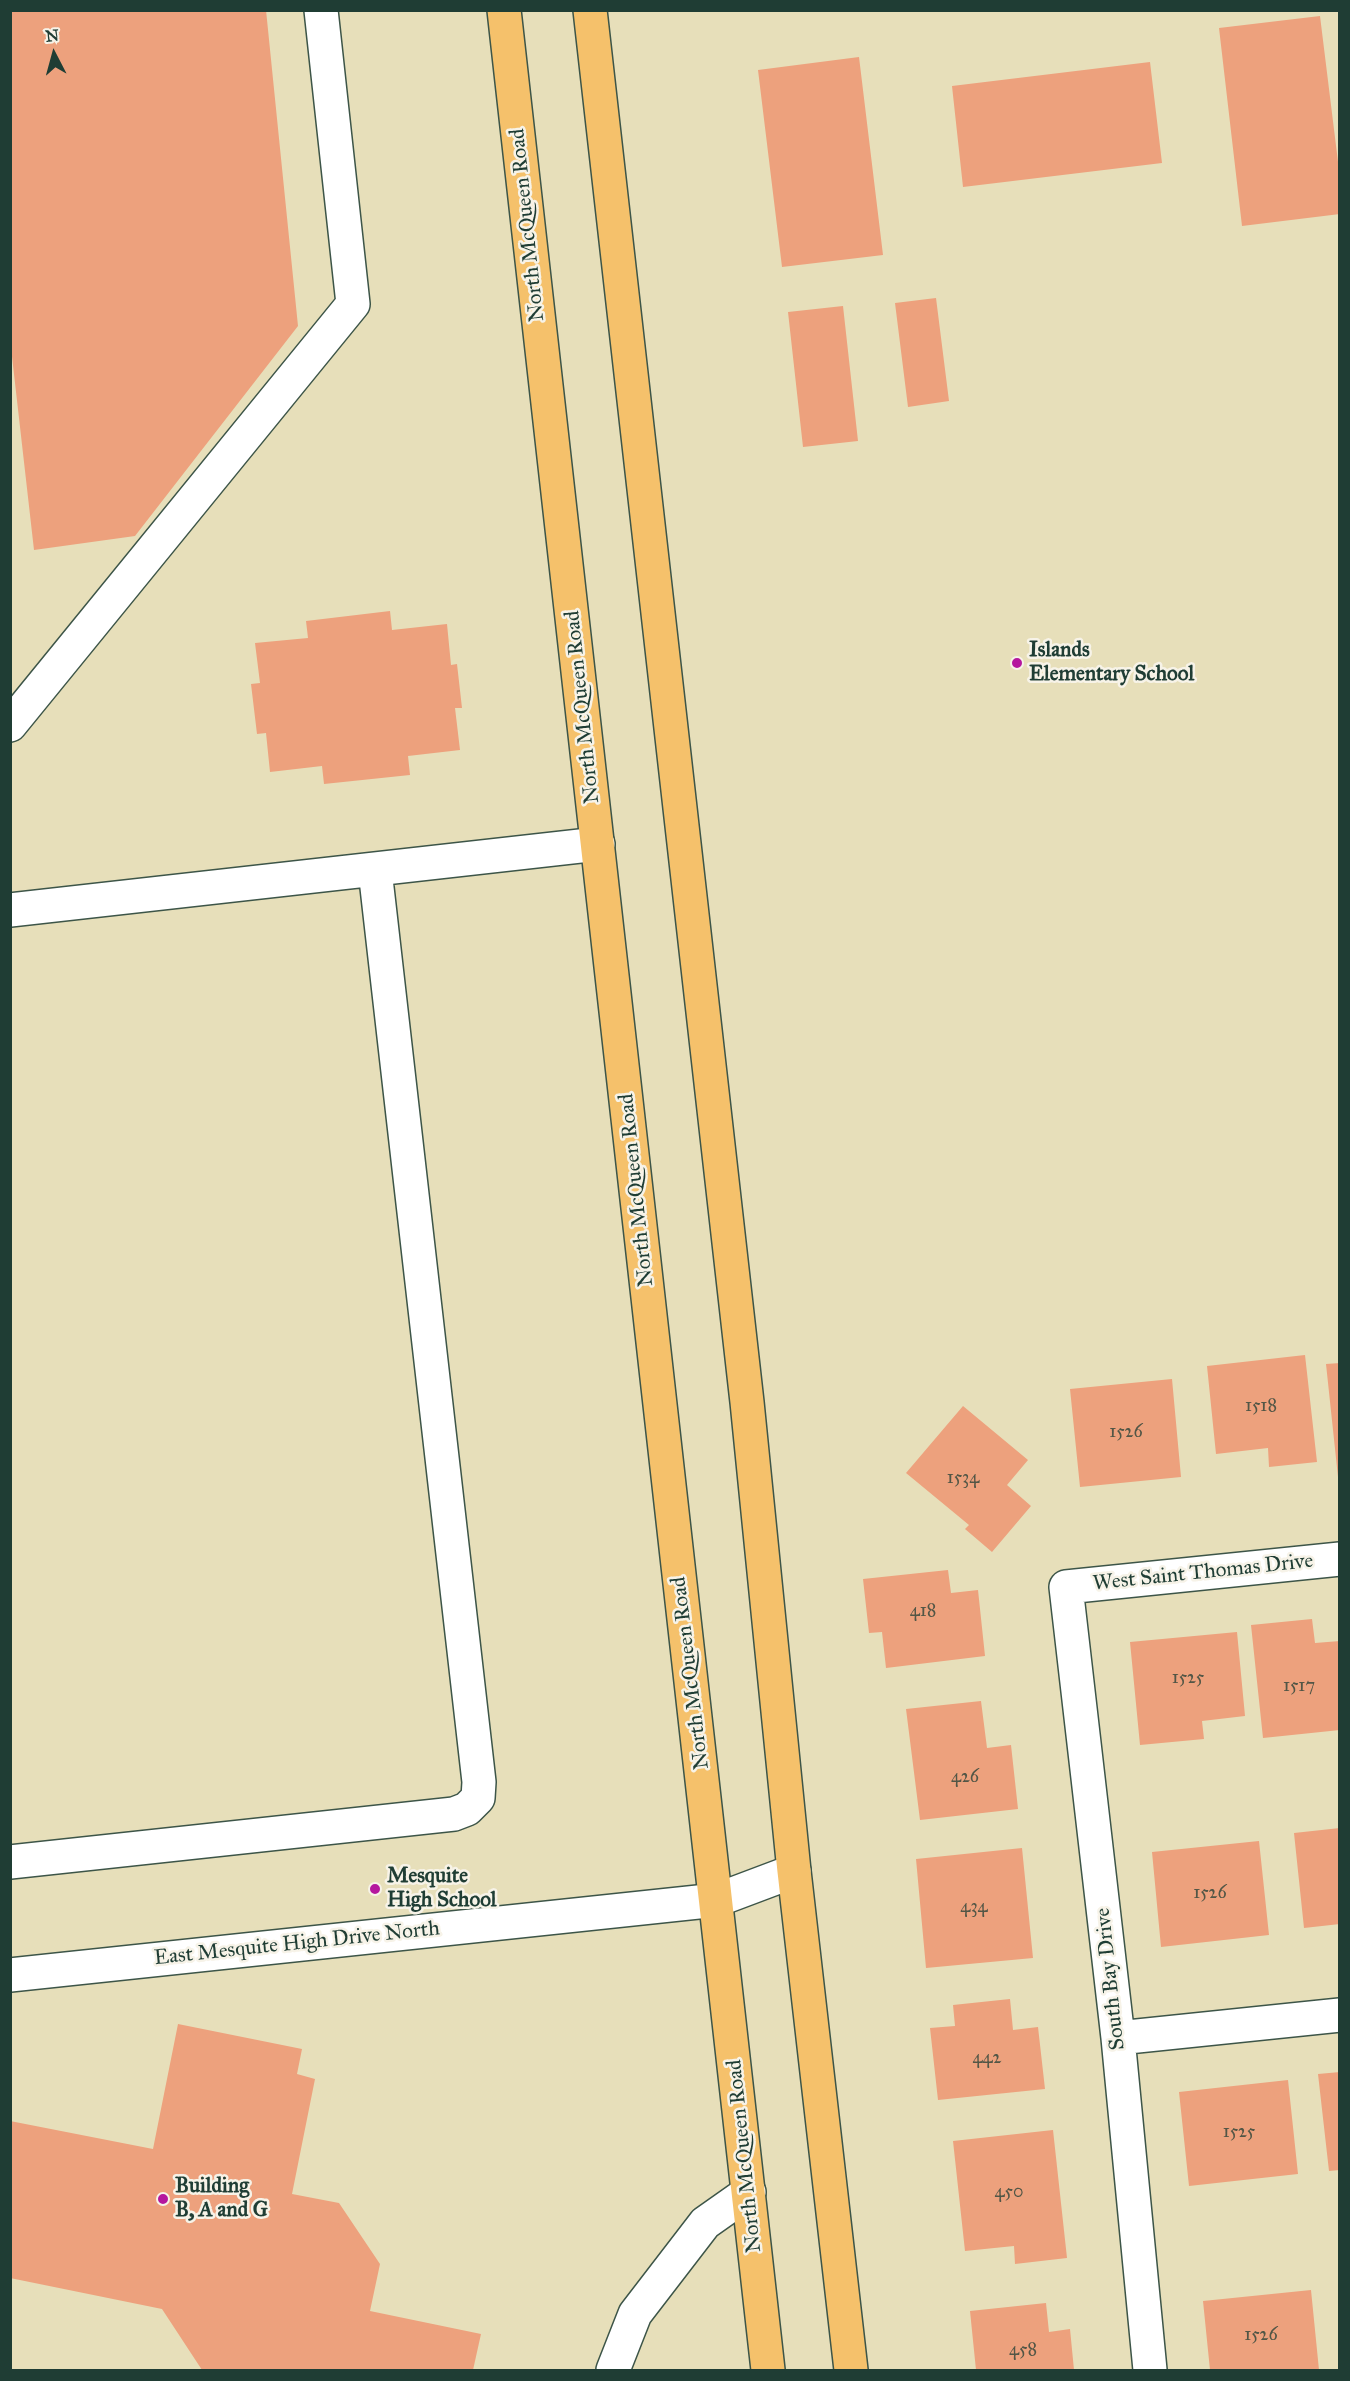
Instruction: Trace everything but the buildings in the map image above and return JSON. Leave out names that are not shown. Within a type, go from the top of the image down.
[{"type":"main road","name":"North McQueen Road","points":[[504,10],[768,2370]]},
{"type":"main road","points":[[590,10],[747,1402],[794,1871],[851,2370]]},
{"type":"street","points":[[10,725],[353,304],[321,10]]},
{"type":"street","points":[[10,910],[598,844]]},
{"type":"street","points":[[10,1862],[454,1814],[467,1809],[478,1798],[479,1782],[375,870]]},
{"type":"street","name":"West Saint Thomas Drive","points":[[1066,1587],[1340,1559]]},
{"type":"street","name":"South Bay Drive","points":[[1066,1587],[1118,2038],[1150,2370]]},
{"type":"street","name":"East Mesquite High Drive North","points":[[10,1975],[717,1900],[794,1871]]},
{"type":"street","points":[[1118,2038],[1340,2015]]},
{"type":"street","points":[[613,2370],[635,2313],[705,2223],[749,2192]]},
{"type":"place","name":"Islands Elementary School","points":[[1017,663]]},
{"type":"place","name":"Mesquite High School","points":[[375,1889]]},
{"type":"place","name":"Building B, A and G","points":[[163,2199]]}]
